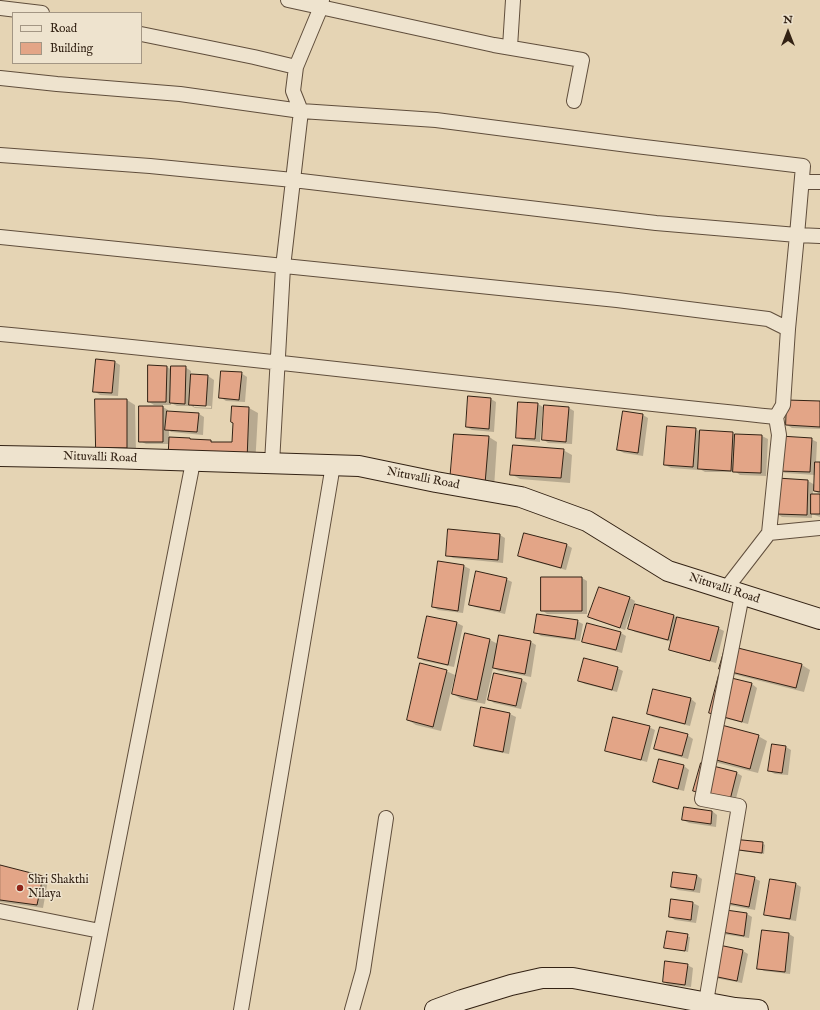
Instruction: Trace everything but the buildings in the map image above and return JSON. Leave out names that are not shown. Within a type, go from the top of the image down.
[{"type":"street","points":[[288,0],[321,4],[510,47],[582,60],[574,100]]},
{"type":"street","points":[[510,47],[513,0]]},
{"type":"street","points":[[272,463],[283,267],[301,111],[293,91],[296,67],[321,4]]},
{"type":"street","points":[[0,8],[34,12]]},
{"type":"street","points":[[142,34],[296,67]]},
{"type":"street","points":[[0,78],[180,94],[301,111],[436,120],[803,166],[788,329],[783,406],[776,418],[779,435],[770,533],[734,592],[702,799],[739,806],[714,1006]]},
{"type":"street","points":[[0,155],[150,166],[293,180],[656,223],[820,236]]},
{"type":"street","points":[[802,182],[820,182]]},
{"type":"street","points":[[0,237],[617,300],[768,319],[788,329]]},
{"type":"street","points":[[0,334],[114,345],[776,418]]},
{"type":"street","name":"Nituvalli Road","points":[[0,456],[359,466],[436,482],[521,496],[587,521],[668,571],[820,619]]},
{"type":"street","points":[[85,1010],[193,462]]},
{"type":"street","points":[[241,1010],[333,465]]},
{"type":"street","points":[[770,533],[820,528]]},
{"type":"street","points":[[352,1010],[362,971],[386,818]]},
{"type":"street","points":[[0,911],[100,931]]},
{"type":"street","points":[[436,1010],[462,1000],[511,985],[542,978],[573,978],[714,1006],[758,1010]]},
{"type":"place","name":"Shri Shakthi Nilaya","points":[[20,888]]}]
